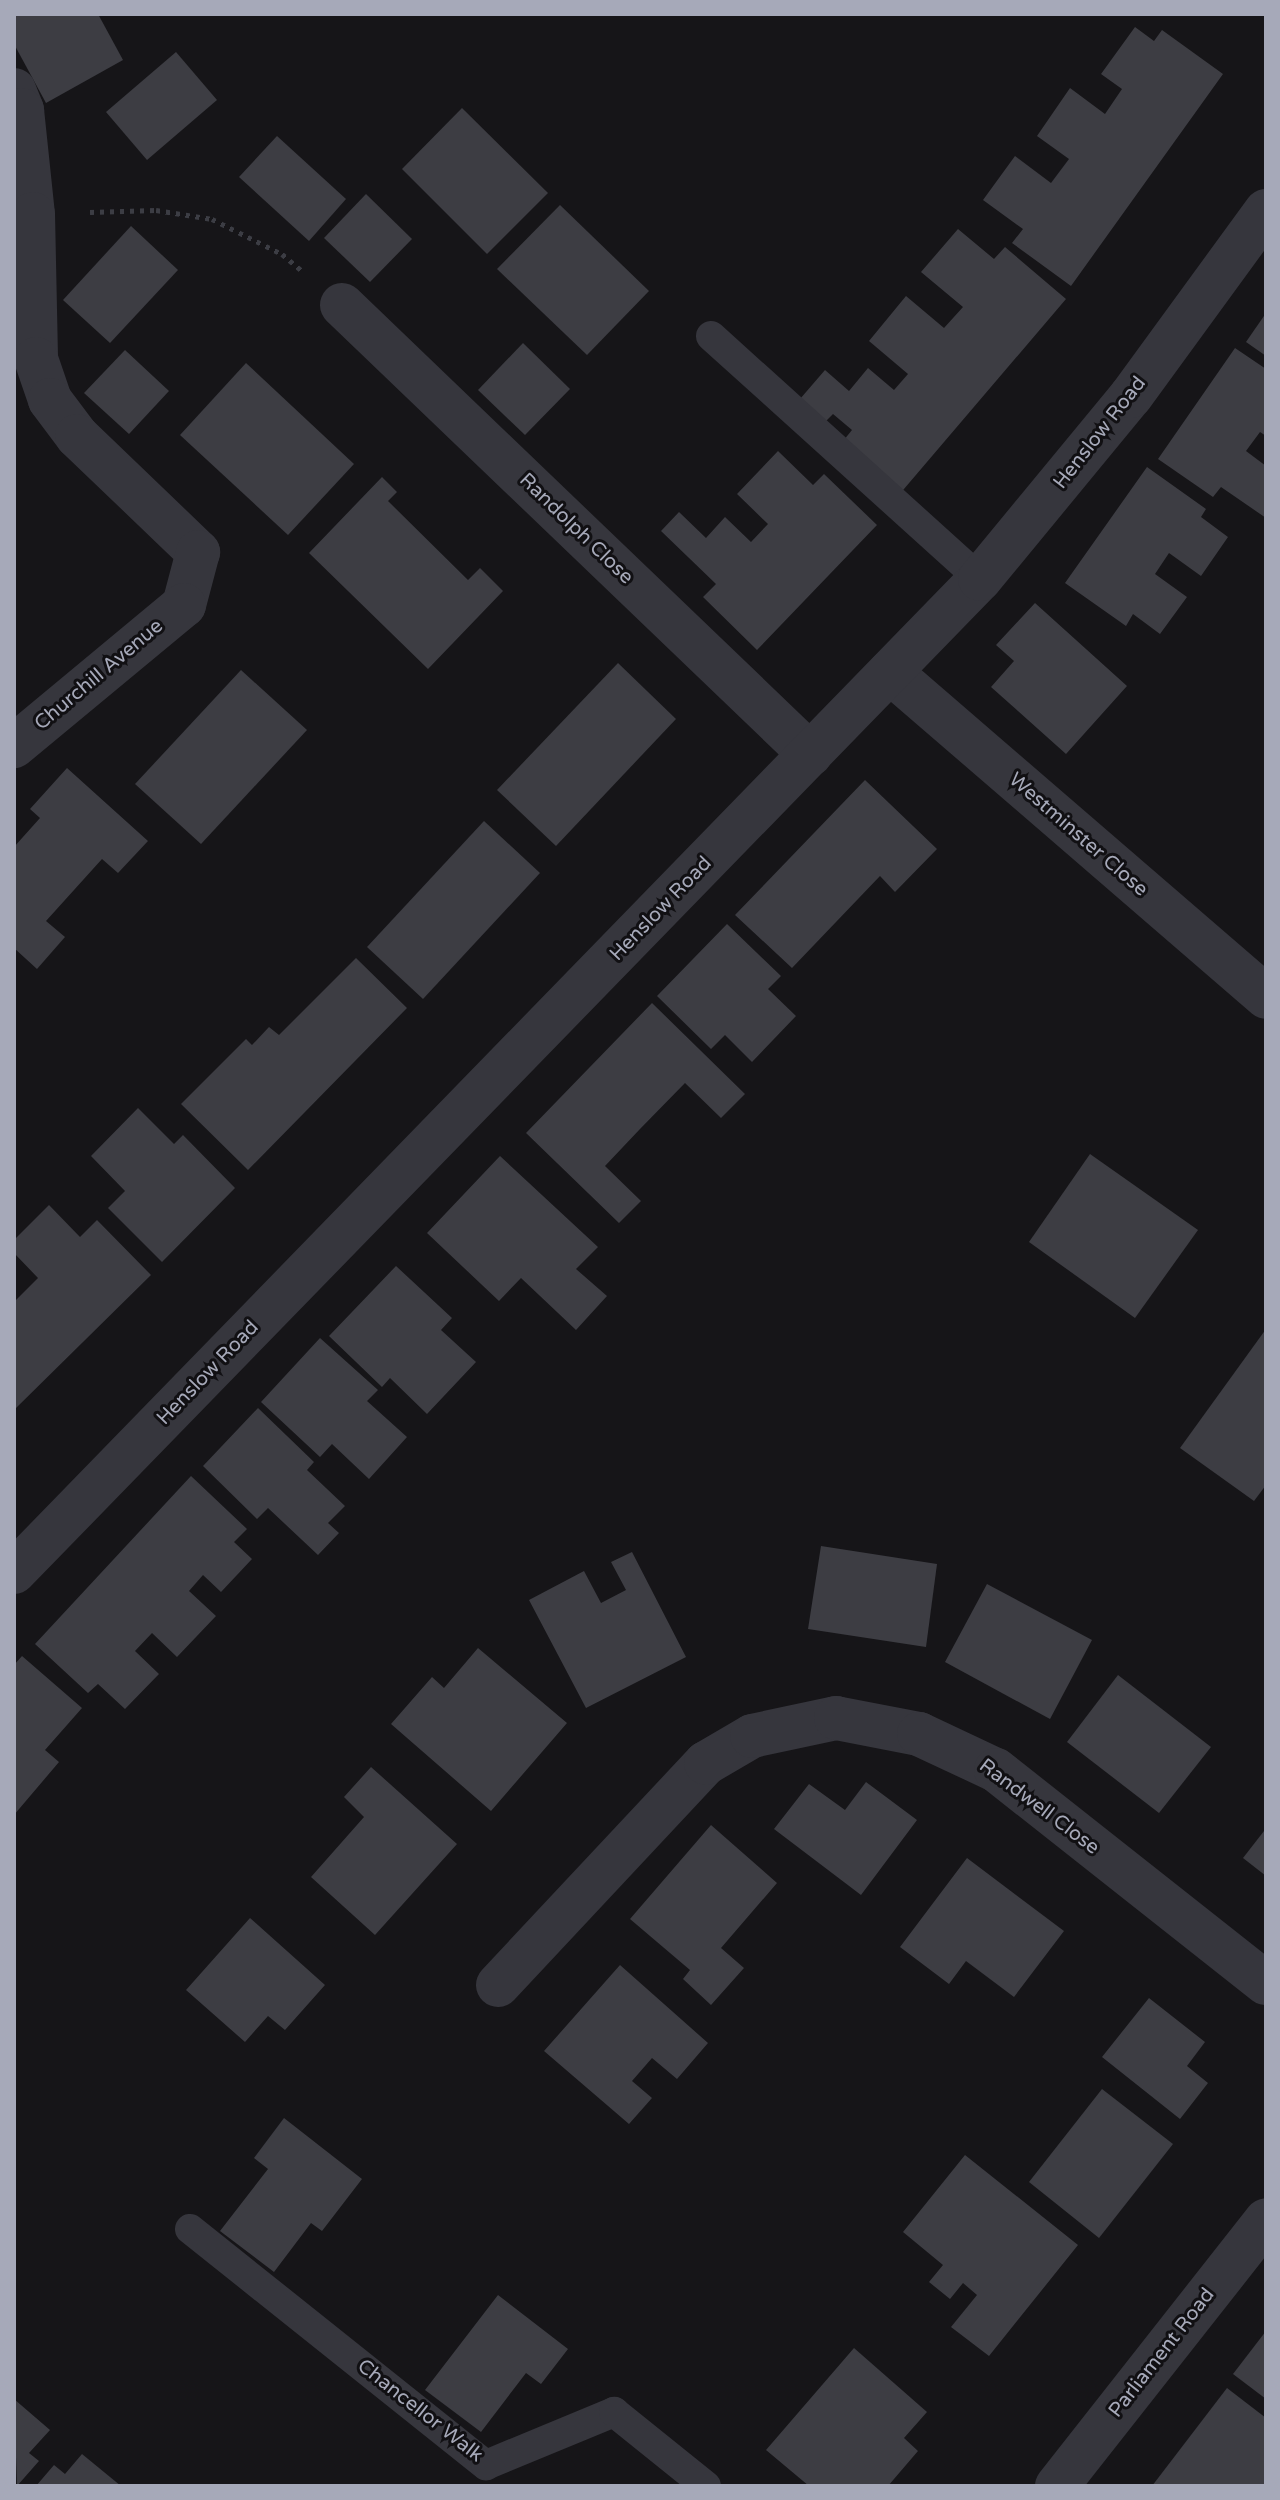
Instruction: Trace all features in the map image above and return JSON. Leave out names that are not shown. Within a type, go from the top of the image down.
[{"type":"street","points":[[14,90],[22,110],[33,214],[25,288]]},
{"type":"street","name":"Henslow Road","points":[[14,1572],[980,579],[1131,396],[1266,211]]},
{"type":"street","name":"Churchill Avenue","points":[[14,746],[184,605],[198,552],[77,436],[50,400],[36,359],[25,288]]},
{"type":"street","name":"Randolph Close","points":[[342,305],[810,754]]},
{"type":"street","name":"Westminster Close","points":[[890,672],[1266,997]]},
{"type":"street","name":"Randwell Close","points":[[498,1985],[706,1763],[752,1736],[836,1718],[919,1734],[996,1770],[1266,1983]]},
{"type":"street","name":"Parliament Road","points":[[1057,2486],[1266,2220]]},
{"type":"lane","points":[[711,336],[980,579]]},
{"type":"lane","name":"Chancellor Walk","points":[[190,2229],[486,2465],[614,2412],[706,2486]]},
{"type":"path","points":[[33,214],[156,210],[212,219],[282,254],[342,305]]},
{"type":"building","points":[[14,14],[98,14],[123,60],[46,103],[14,44]]},
{"type":"building","points":[[1135,27],[1154,41],[1162,30],[1223,74],[1071,286],[1012,243],[1023,229],[983,200],[1015,156],[1051,183],[1069,159],[1037,136],[1070,88],[1105,114],[1122,89],[1101,74]]},
{"type":"building","points":[[176,52],[217,100],[147,160],[106,112]]},
{"type":"building","points":[[462,108],[548,193],[487,254],[402,169]]},
{"type":"building","points":[[277,136],[346,199],[309,241],[239,177]]},
{"type":"building","points":[[366,194],[412,239],[370,282],[324,238]]},
{"type":"building","points":[[560,205],[649,291],[587,355],[497,269]]},
{"type":"building","points":[[131,226],[178,270],[110,343],[63,300]]},
{"type":"building","points":[[958,229],[994,259],[1005,247],[1066,299],[898,496],[839,446],[852,430],[833,414],[826,421],[800,399],[825,370],[849,391],[868,368],[894,390],[908,374],[869,341],[906,296],[944,328],[963,307],[921,272]]},
{"type":"building","points":[[1266,313],[1266,356],[1246,342]]},
{"type":"building","points":[[523,343],[570,389],[525,435],[478,390]]},
{"type":"building","points":[[1235,348],[1266,369],[1266,436],[1260,432],[1246,451],[1266,466],[1266,518],[1221,487],[1213,497],[1158,459]]},
{"type":"building","points":[[125,350],[169,391],[129,434],[84,393]]},
{"type":"building","points":[[246,363],[354,464],[288,535],[180,435]]},
{"type":"building","points":[[778,451],[813,485],[824,474],[877,525],[757,650],[703,597],[716,584],[661,531],[679,512],[706,538],[725,517],[751,542],[768,524],[737,494]]},
{"type":"building","points":[[1147,467],[1206,509],[1201,517],[1228,537],[1201,576],[1169,553],[1155,574],[1187,597],[1160,634],[1133,614],[1126,626],[1065,583]]},
{"type":"building","points":[[382,477],[397,492],[388,501],[468,580],[480,568],[503,591],[428,669],[309,553]]},
{"type":"building","points":[[1035,603],[1127,686],[1066,754],[991,687],[1014,661],[996,645]]},
{"type":"building","points":[[618,663],[676,719],[556,846],[497,790]]},
{"type":"building","points":[[241,670],[307,730],[201,844],[135,784]]},
{"type":"building","points":[[67,768],[148,841],[118,873],[102,859],[46,921],[65,937],[37,969],[14,948],[14,847],[40,818],[30,809]]},
{"type":"building","points":[[865,780],[937,849],[895,892],[880,876],[792,968],[735,915]]},
{"type":"building","points":[[484,821],[540,873],[423,999],[367,947]]},
{"type":"building","points":[[727,924],[781,976],[768,989],[796,1016],[752,1062],[725,1035],[711,1049],[657,996]]},
{"type":"building","points":[[356,958],[407,1008],[248,1170],[181,1104],[246,1039],[252,1045],[269,1027],[279,1035]]},
{"type":"building","points":[[652,1003],[745,1094],[721,1118],[685,1083],[640,1129],[605,1166],[641,1201],[619,1223],[526,1133]]},
{"type":"building","points":[[138,1108],[174,1144],[183,1135],[235,1188],[162,1262],[108,1208],[125,1191],[91,1156]]},
{"type":"building","points":[[1090,1154],[1198,1230],[1135,1318],[1029,1242]]},
{"type":"building","points":[[500,1156],[598,1247],[576,1269],[607,1296],[576,1330],[521,1278],[499,1301],[427,1233]]},
{"type":"building","points":[[49,1205],[80,1237],[97,1220],[151,1275],[14,1410],[14,1302],[38,1278],[14,1253],[14,1240]]},
{"type":"building","points":[[396,1266],[452,1318],[441,1330],[476,1362],[427,1414],[390,1378],[382,1387],[329,1336]]},
{"type":"building","points":[[1266,1329],[1266,1485],[1254,1501],[1180,1448]]},
{"type":"building","points":[[320,1338],[378,1390],[367,1401],[407,1437],[369,1479],[332,1444],[320,1457],[261,1402]]},
{"type":"building","points":[[258,1408],[314,1462],[307,1470],[345,1506],[328,1523],[339,1533],[318,1555],[268,1508],[257,1519],[203,1466]]},
{"type":"building","points":[[191,1476],[247,1529],[234,1542],[252,1559],[221,1592],[203,1575],[189,1591],[216,1616],[177,1657],[152,1633],[135,1651],[159,1674],[125,1709],[98,1684],[88,1693],[35,1644]]},
{"type":"building","points":[[821,1546],[937,1564],[926,1647],[808,1629]]},
{"type":"building","points":[[632,1552],[686,1657],[586,1708],[529,1600],[584,1571],[601,1603],[626,1590],[611,1562]]},
{"type":"building","points":[[987,1584],[1092,1640],[1050,1719],[945,1662]]},
{"type":"building","points":[[478,1648],[567,1723],[491,1811],[391,1724],[432,1677],[444,1688]]},
{"type":"building","points":[[22,1656],[82,1708],[45,1750],[59,1762],[14,1815],[14,1665]]},
{"type":"building","points":[[1118,1675],[1211,1747],[1159,1813],[1067,1742]]},
{"type":"building","points":[[371,1767],[457,1844],[375,1935],[311,1877],[364,1817],[344,1797]]},
{"type":"building","points":[[866,1782],[917,1820],[861,1895],[774,1829],[809,1784],[845,1810]]},
{"type":"building","points":[[711,1825],[777,1883],[721,1948],[744,1968],[711,2005],[683,1979],[690,1970],[630,1919]]},
{"type":"building","points":[[1266,1832],[1266,1876],[1243,1858]]},
{"type":"building","points":[[967,1858],[1064,1931],[1014,1997],[966,1961],[949,1984],[900,1947]]},
{"type":"building","points":[[250,1918],[325,1985],[285,2030],[268,2016],[245,2042],[186,1990]]},
{"type":"building","points":[[620,1965],[708,2043],[677,2079],[652,2058],[632,2081],[652,2098],[629,2124],[544,2051]]},
{"type":"building","points":[[1149,1998],[1205,2042],[1187,2066],[1208,2083],[1180,2119],[1102,2057]]},
{"type":"building","points":[[1102,2089],[1173,2144],[1099,2238],[1029,2182]]},
{"type":"building","points":[[284,2118],[362,2179],[322,2231],[311,2223],[274,2272],[220,2231],[268,2169],[254,2158]]},
{"type":"building","points":[[965,2155],[1078,2245],[989,2356],[951,2327],[977,2295],[963,2283],[950,2299],[929,2282],[943,2265],[903,2232]]},
{"type":"building","points":[[498,2295],[568,2349],[541,2384],[526,2373],[481,2432],[425,2390]]},
{"type":"building","points":[[1266,2331],[1266,2399],[1233,2374]]},
{"type":"building","points":[[854,2348],[927,2412],[904,2438],[918,2451],[888,2486],[809,2486],[766,2450]]},
{"type":"building","points":[[1227,2388],[1266,2418],[1266,2486],[1152,2486]]},
{"type":"building","points":[[14,2399],[50,2430],[29,2453],[39,2461],[17,2486]]},
{"type":"building","points":[[82,2454],[121,2486],[36,2486],[54,2465],[65,2474]]}]
